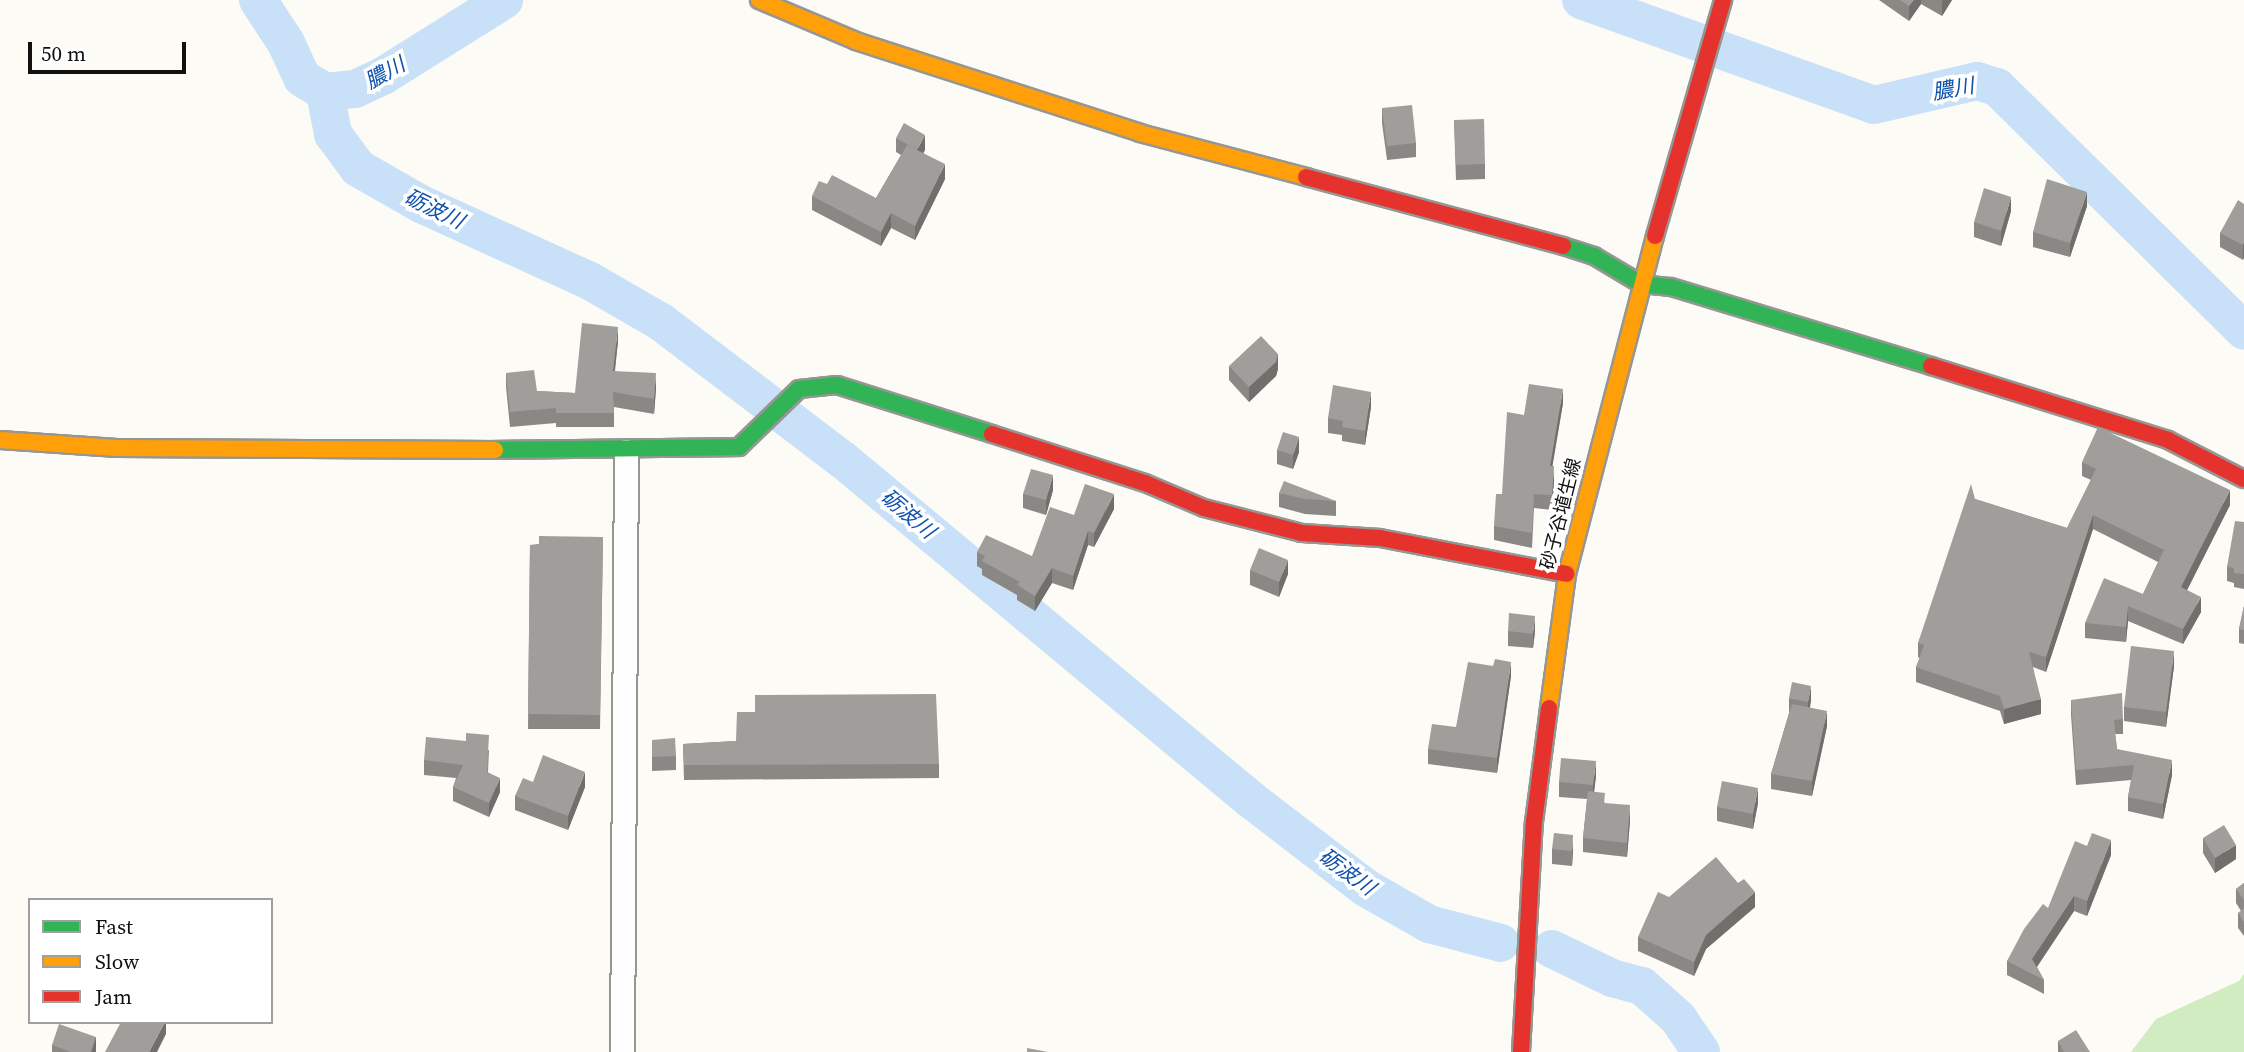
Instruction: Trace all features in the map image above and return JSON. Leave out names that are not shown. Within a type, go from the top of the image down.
[{"type":"street","points":[[759,0],[856,41],[1134,127],[1140,133],[1594,256],[1642,284],[1671,287],[2114,421],[2168,440],[2244,479]]},
{"type":"street","name":"砂子谷埴生線","points":[[1521,1052],[1534,822],[1567,574],[1642,284],[1723,0]]},
{"type":"street","points":[[0,440],[117,448],[626,451],[739,447],[799,389],[837,384],[1145,483],[1204,508],[1302,533],[1380,538],[1567,574]]},
{"type":"street","points":[[622,1052],[626,451]]},
{"type":"green space","points":[[2244,974],[2244,1052],[2131,1052],[2156,1019],[2239,981]]},
{"type":"building","points":[[1900,0],[1914,0],[1909,6]]},
{"type":"building","points":[[1412,105],[1416,143],[1387,146],[1382,108]]},
{"type":"building","points":[[1484,119],[1485,164],[1456,165],[1454,120]]},
{"type":"building","points":[[904,123],[925,135],[917,150],[896,138]]},
{"type":"building","points":[[907,145],[945,164],[915,226],[891,213],[881,232],[812,196],[819,181],[827,184],[832,175],[876,198]]},
{"type":"building","points":[[2047,179],[2087,192],[2070,243],[2033,232]]},
{"type":"building","points":[[1984,188],[2011,197],[2001,231],[1974,222]]},
{"type":"building","points":[[2238,200],[2244,204],[2243,245],[2220,233]]},
{"type":"building","points":[[582,323],[618,327],[613,371],[656,373],[654,399],[613,392],[614,413],[556,413],[556,408],[510,412],[506,373],[534,370],[537,391],[575,393]]},
{"type":"building","points":[[1261,336],[1278,354],[1276,362],[1249,387],[1229,366]]},
{"type":"building","points":[[1529,384],[1563,389],[1550,466],[1554,466],[1552,495],[1534,494],[1532,533],[1494,526],[1496,494],[1502,494],[1507,412],[1524,415]]},
{"type":"building","points":[[1333,385],[1371,392],[1365,431],[1342,427],[1343,421],[1328,418]]},
{"type":"building","points":[[2098,427],[2230,490],[2181,587],[2201,597],[2183,629],[2128,606],[2126,627],[2085,623],[2104,578],[2143,594],[2164,550],[2093,515],[2046,657],[2029,652],[2041,699],[2004,709],[2000,696],[1916,667],[1924,645],[1918,643],[1971,484],[1975,499],[2067,528],[2096,469],[2082,462]]},
{"type":"building","points":[[1283,432],[1299,437],[1293,455],[1277,450]]},
{"type":"building","points":[[1031,469],[1053,475],[1046,500],[1023,494]]},
{"type":"building","points":[[1284,481],[1336,501],[1305,499],[1279,493]]},
{"type":"building","points":[[1085,484],[1114,494],[1094,533],[1088,531],[1073,576],[1052,568],[1035,596],[1017,585],[1020,582],[982,561],[985,556],[977,552],[986,535],[1032,556],[1050,507],[1074,515]]},
{"type":"building","points":[[2235,521],[2244,522],[2244,574],[2234,573],[2234,568],[2227,567]]},
{"type":"building","points":[[539,536],[603,537],[600,715],[528,714],[530,545],[539,545]]},
{"type":"building","points":[[1259,548],[1288,560],[1279,582],[1250,570]]},
{"type":"building","points":[[2244,606],[2244,630],[2239,629]]},
{"type":"building","points":[[1509,613],[1535,616],[1533,634],[1508,631]]},
{"type":"building","points":[[2131,646],[2174,651],[2166,712],[2124,707]]},
{"type":"building","points":[[1495,659],[1511,662],[1497,758],[1428,749],[1432,724],[1456,727],[1468,662],[1493,666]]},
{"type":"building","points":[[1792,682],[1811,686],[1808,702],[1789,698]]},
{"type":"building","points":[[2122,693],[2123,719],[2114,720],[2117,749],[2172,760],[2163,804],[2128,797],[2134,765],[2076,770],[2071,700]]},
{"type":"building","points":[[936,694],[939,764],[684,765],[683,744],[736,741],[737,712],[755,712],[755,695]]},
{"type":"building","points":[[1792,704],[1827,711],[1812,781],[1771,774]]},
{"type":"building","points":[[466,733],[489,735],[487,772],[500,778],[489,803],[453,787],[463,765],[424,760],[426,737],[466,741]]},
{"type":"building","points":[[675,738],[676,756],[652,757],[652,740]]},
{"type":"building","points":[[543,755],[585,772],[568,816],[515,796],[523,778],[533,782]]},
{"type":"building","points":[[1561,758],[1596,761],[1593,785],[1559,782]]},
{"type":"building","points":[[1722,781],[1758,788],[1753,814],[1717,807]]},
{"type":"building","points":[[1588,791],[1605,793],[1604,803],[1630,805],[1627,843],[1583,838]]},
{"type":"building","points":[[2224,825],[2236,845],[2215,858],[2203,838]]},
{"type":"building","points":[[1554,833],[1573,835],[1572,851],[1552,849]]},
{"type":"building","points":[[2092,833],[2111,840],[2087,901],[2074,896],[2032,959],[2044,980],[2007,961],[2024,929],[2043,904],[2048,908],[2075,841],[2087,846]]},
{"type":"building","points":[[1716,857],[1738,883],[1744,879],[1755,892],[1706,935],[1694,962],[1638,937],[1658,892],[1669,897]]},
{"type":"building","points":[[2244,883],[2244,900],[2236,889]]},
{"type":"building","points":[[2244,908],[2244,922],[2238,913]]},
{"type":"building","points":[[59,1024],[96,1037],[91,1052],[71,1052],[52,1045]]},
{"type":"building","points":[[120,1024],[164,1024],[149,1052],[105,1052]]},
{"type":"building","points":[[2076,1030],[2090,1052],[2064,1052],[2058,1041]]},
{"type":"building","points":[[1027,1048],[1048,1052],[1027,1052]]},
{"type":"waterway","name":"膿川","points":[[258,0],[286,43],[302,78],[325,92],[355,89],[383,76],[504,0]]},
{"type":"waterway","name":"膿川","points":[[1581,0],[1874,105],[1977,81],[1997,87],[2244,331]]},
{"type":"waterway","name":"砺波川","points":[[325,92],[333,134],[358,168],[421,204],[590,281],[661,322],[843,460],[1250,799],[1366,888],[1429,924],[1501,943]]},
{"type":"waterway","name":"砺波川","points":[[1552,949],[1612,978],[1642,986],[1678,1018],[1701,1052]]},
{"type":"traffic: fast","points":[[1563,246],[1594,256],[1641,284],[1671,287],[1931,366]]},
{"type":"traffic: fast","points":[[495,450],[739,447],[799,389],[837,385],[992,434]]},
{"type":"traffic: slow","points":[[759,0],[856,41],[1140,133],[1306,177]]},
{"type":"traffic: slow","points":[[1549,708],[1567,574],[1655,236]]},
{"type":"traffic: slow","points":[[0,440],[117,448],[495,450]]},
{"type":"traffic: jam","points":[[1655,236],[1723,0]]},
{"type":"traffic: jam","points":[[1306,177],[1563,246]]},
{"type":"traffic: jam","points":[[1931,366],[2168,440],[2244,479]]},
{"type":"traffic: jam","points":[[992,434],[1145,483],[1204,508],[1302,533],[1380,538],[1567,574]]},
{"type":"traffic: jam","points":[[1521,1052],[1534,822],[1549,708]]}]
